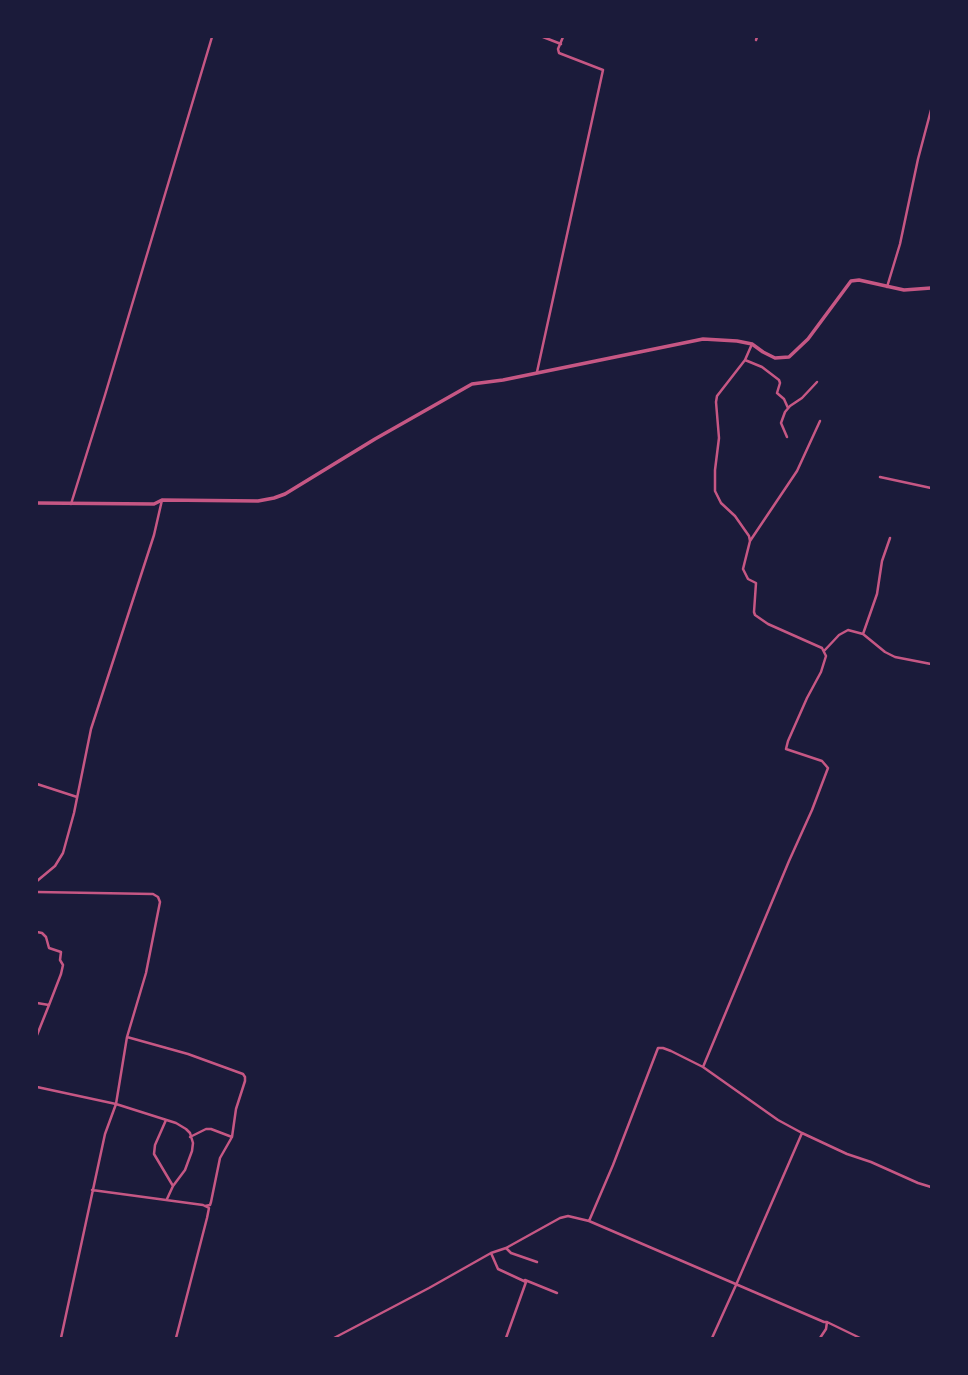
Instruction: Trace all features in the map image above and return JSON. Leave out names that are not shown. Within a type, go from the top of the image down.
[{"type":"street","points":[[71,504],[212,37]]},
{"type":"street","points":[[543,37],[561,44]]},
{"type":"street","points":[[537,372],[603,70],[561,54],[558,51],[563,37]]},
{"type":"street","points":[[887,287],[900,244],[931,110]]},
{"type":"street","points":[[37,503],[154,504],[162,500],[274,498],[472,384],[703,340],[729,339],[752,344],[775,358],[789,357],[808,339],[851,281],[859,280],[904,290],[931,288]]},
{"type":"street","points":[[750,541],[744,528],[717,497],[714,480],[719,438],[717,396],[745,360],[752,344]]},
{"type":"street","points":[[745,360],[762,367],[779,380],[776,393],[784,399],[788,408]]},
{"type":"street","points":[[787,437],[782,423],[788,408],[817,382]]},
{"type":"street","points":[[704,1068],[828,771],[822,761],[786,749],[821,672],[826,656],[824,651],[755,615],[756,583],[748,579],[743,569],[750,541],[797,471],[820,421]]},
{"type":"street","points":[[880,477],[931,488]]},
{"type":"street","points":[[37,881],[55,866],[60,858],[71,825],[91,729],[154,535],[162,500]]},
{"type":"street","points":[[863,634],[877,594],[882,561],[890,538]]},
{"type":"street","points":[[824,651],[844,631],[857,631],[895,657],[931,664]]},
{"type":"street","points":[[37,784],[77,797]]},
{"type":"street","points":[[37,892],[146,894],[158,897],[160,902],[138,1004],[127,1037],[116,1104],[105,1134],[92,1190],[61,1338]]},
{"type":"street","points":[[37,932],[46,937],[49,947],[61,951],[60,960],[63,965],[37,1035]]},
{"type":"street","points":[[37,1003],[49,1005]]},
{"type":"street","points":[[92,1190],[210,1205],[220,1158],[232,1138],[236,1109],[245,1081],[243,1074],[188,1054],[127,1037]]},
{"type":"street","points":[[589,1221],[658,1048],[671,1051],[704,1068],[791,1129],[931,1187]]},
{"type":"street","points":[[37,1087],[116,1104],[186,1129],[193,1143],[192,1151],[167,1200]]},
{"type":"street","points":[[166,1120],[154,1154],[173,1186]]},
{"type":"street","points":[[190,1137],[212,1129],[232,1138]]},
{"type":"street","points":[[712,1338],[802,1133]]},
{"type":"street","points":[[176,1338],[207,1218],[209,1208],[205,1206]]},
{"type":"street","points":[[334,1338],[563,1216],[589,1221],[860,1338]]},
{"type":"street","points":[[506,1248],[511,1253],[537,1262]]},
{"type":"street","points":[[491,1253],[498,1269],[557,1293]]},
{"type":"street","points":[[506,1338],[525,1280]]},
{"type":"street","points":[[820,1338],[827,1322]]}]
